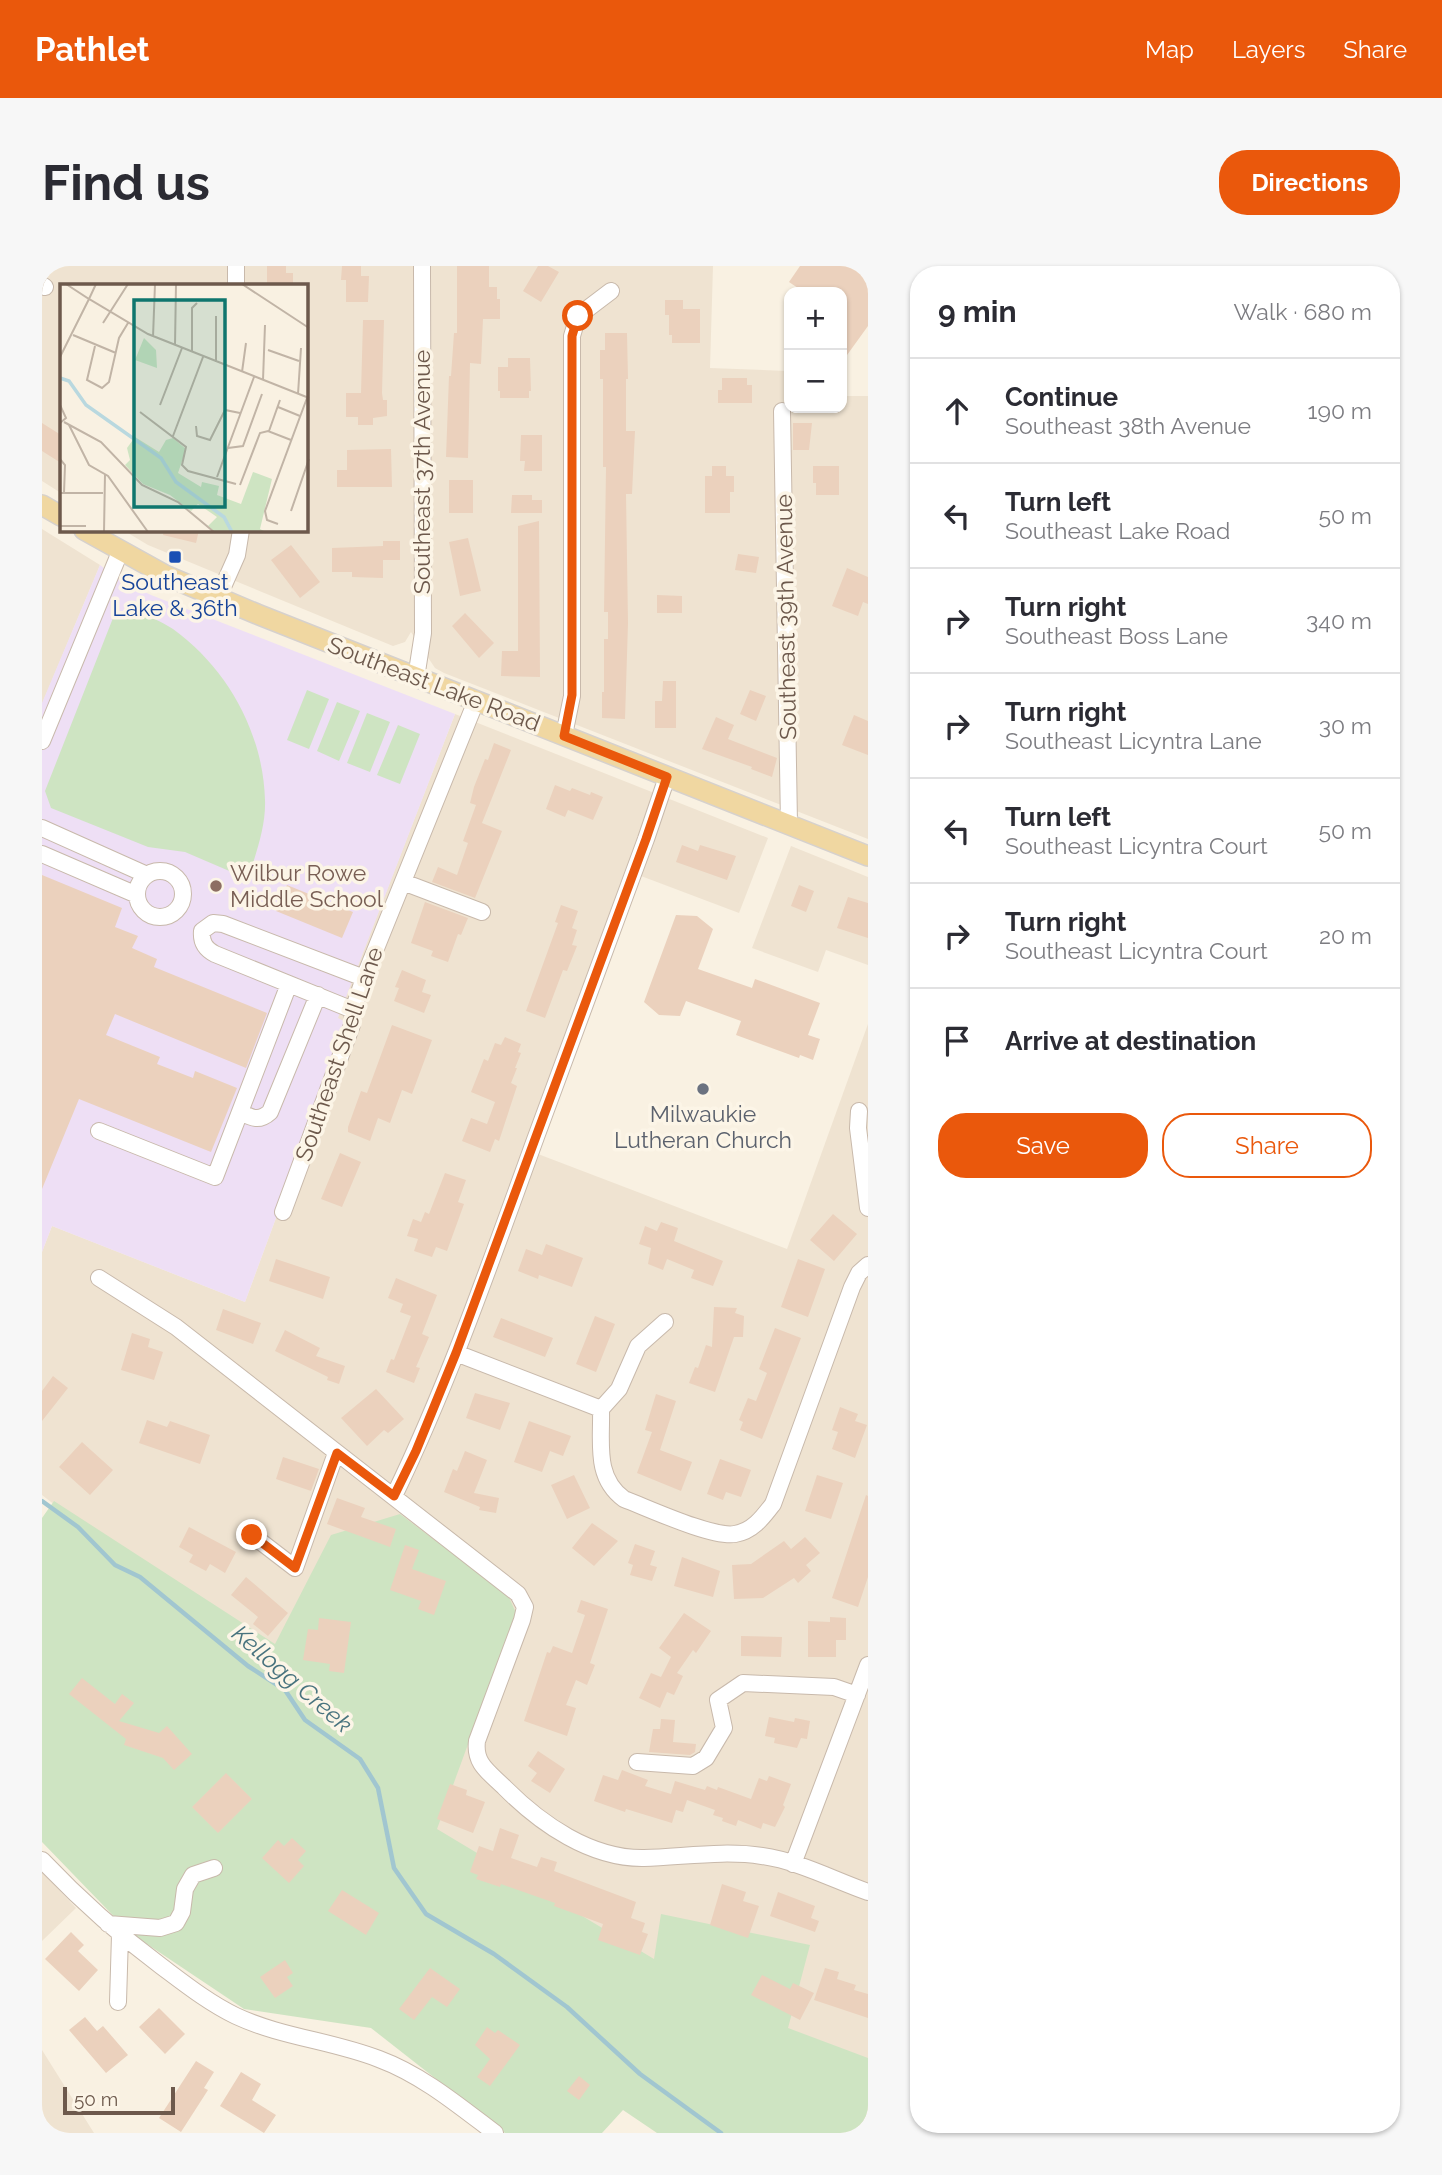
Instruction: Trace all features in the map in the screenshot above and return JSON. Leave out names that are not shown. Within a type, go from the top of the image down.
[{"type":"main road","points":[[42,505],[60,515]]},
{"type":"main road","name":"Southeast Lake Road","points":[[87,532],[167,576],[218,598],[868,856]]},
{"type":"street","points":[[236,266],[236,284]]},
{"type":"street","name":"Southeast 37th Avenue","points":[[416,678],[423,633],[422,266]]},
{"type":"street","points":[[564,736],[572,695],[572,336],[578,316],[611,291]]},
{"type":"street","name":"Southeast 39th Avenue","points":[[782,411],[789,824]]},
{"type":"street","points":[[218,598],[237,555],[241,532]]},
{"type":"street","points":[[42,741],[120,552]]},
{"type":"street","name":"Southeast Shell Lane","points":[[283,1212],[352,1025],[353,1010],[364,978],[475,701]]},
{"type":"street","points":[[394,1496],[416,1451],[456,1353],[667,777]]},
{"type":"street","points":[[42,828],[147,875]]},
{"type":"street","points":[[42,854],[137,895]]},
{"type":"street","points":[[157,871],[169,872],[180,881],[184,892],[182,903],[174,913],[162,918],[149,915],[140,906],[137,895],[140,883],[147,875],[157,871]]},
{"type":"street","points":[[402,882],[482,912]]},
{"type":"street","points":[[353,1010],[209,951],[201,938],[202,931],[213,923],[223,923],[364,978]]},
{"type":"street","points":[[99,1131],[215,1177],[289,984]]},
{"type":"street","points":[[240,1112],[254,1119],[265,1117],[270,1112],[318,995]]},
{"type":"street","points":[[859,1111],[858,1128],[868,1208]]},
{"type":"street","points":[[664,1322],[639,1346],[619,1389],[601,1409],[602,1467],[605,1480],[613,1491],[624,1499],[717,1534],[734,1535],[750,1529],[773,1504],[852,1287],[859,1273],[868,1265]]},
{"type":"street","points":[[99,1278],[176,1327],[517,1594],[525,1607],[477,1741],[475,1754],[480,1764],[528,1811],[581,1843],[609,1853],[641,1858],[739,1854],[764,1856],[868,1892]]},
{"type":"street","points":[[456,1353],[601,1409]]},
{"type":"street","points":[[252,1535],[295,1568],[337,1453]]},
{"type":"street","points":[[793,1864],[868,1665]]},
{"type":"street","points":[[638,1762],[693,1766],[706,1758],[724,1728],[718,1700],[743,1683],[834,1687],[857,1695]]},
{"type":"street","points":[[42,1860],[114,1929],[191,1989],[223,2009],[258,2024],[392,2064],[443,2094],[495,2133]]},
{"type":"street","points":[[114,1929],[160,1928],[176,1923],[193,1875],[214,1868]]},
{"type":"street","points":[[114,1929],[118,2002]]},
{"type":"shaded area","points":[[42,266],[713,266],[710,368],[784,371],[784,413],[847,413],[847,396],[868,396],[868,839],[444,673],[435,668],[411,632],[405,642],[393,646],[148,545],[126,532],[308,532],[308,284],[60,284],[60,492],[42,481]]},
{"type":"shaded area","points":[[42,529],[100,565],[42,704]]},
{"type":"shaded area","name":"Wilbur Rowe Middle School","points":[[100,565],[120,580],[151,595],[455,714],[338,1018],[348,1023],[245,1302],[52,1226],[42,1252],[42,703]]},
{"type":"shaded area","points":[[455,714],[768,838],[739,913],[641,876],[538,1154],[787,1249],[868,1024],[868,2133],[436,1903],[385,1761],[42,1495],[42,1252],[52,1226],[245,1302],[348,1023],[337,1019]]},
{"type":"shaded area","points":[[791,846],[868,877],[868,965],[826,950],[818,972],[752,948]]},
{"type":"shaded area","points":[[42,1872],[76,1908],[42,1941]]},
{"type":"shaded area","points":[[42,2050],[94,2133],[42,2133]]},
{"type":"green space","points":[[134,610],[173,629],[210,663],[225,682],[249,726],[263,775],[265,810],[248,879],[185,852],[148,847],[51,808],[45,791],[113,618]]},
{"type":"green space","points":[[307,690],[329,699],[309,749],[287,740]]},
{"type":"green space","points":[[337,702],[360,711],[339,761],[317,751]]},
{"type":"green space","points":[[367,713],[390,722],[370,772],[347,763]]},
{"type":"green space","points":[[398,725],[420,734],[400,784],[377,775]]},
{"type":"green space","points":[[54,1501],[275,1644],[331,1535],[400,1514],[508,1595],[516,1613],[437,1829],[654,1959],[661,1914],[810,1945],[788,2028],[868,2058],[868,2133],[657,2133],[623,2110],[602,2133],[505,2133],[371,2028],[244,2009],[129,1932],[42,1842],[42,1518]]},
{"type":"building","points":[[267,266],[286,266],[286,273],[293,273],[293,284],[267,284]]},
{"type":"building","points":[[342,266],[361,266],[361,276],[369,276],[368,302],[346,302],[346,280],[341,280]]},
{"type":"building","points":[[457,266],[489,266],[489,287],[497,287],[497,299],[500,299],[500,319],[483,319],[481,364],[470,363],[468,458],[446,457],[449,376],[454,333],[457,333]]},
{"type":"building","points":[[538,266],[548,266],[559,272],[541,302],[523,291]]},
{"type":"building","points":[[800,266],[868,266],[868,326],[847,355],[847,287],[796,287],[789,282]]},
{"type":"building","points":[[665,300],[683,300],[683,309],[700,309],[700,343],[672,343],[672,335],[669,335],[669,315],[665,315]]},
{"type":"building","points":[[363,320],[384,320],[382,393],[383,400],[387,400],[387,416],[373,418],[373,425],[358,425],[358,417],[346,417],[346,393],[361,393]]},
{"type":"building","points":[[605,333],[627,333],[626,431],[635,431],[632,494],[626,494],[628,623],[625,719],[602,718],[604,639],[608,639],[608,612],[604,612],[606,467],[603,467],[603,379],[600,379],[600,350],[605,350]]},
{"type":"building","points":[[508,358],[530,358],[529,398],[500,398],[498,367],[508,367]]},
{"type":"building","points":[[722,378],[747,378],[747,385],[752,385],[752,403],[718,403]]},
{"type":"building","points":[[42,423],[60,434],[60,462],[42,451]]},
{"type":"building","points":[[793,423],[812,423],[809,450],[793,450]]},
{"type":"building","points":[[521,435],[542,435],[542,471],[524,471],[525,461],[520,461]]},
{"type":"building","points":[[391,449],[392,487],[337,487],[337,470],[347,470],[347,450]]},
{"type":"building","points":[[712,466],[726,466],[726,476],[734,476],[734,492],[730,492],[730,513],[705,513],[705,476],[712,476]]},
{"type":"building","points":[[813,466],[839,466],[839,495],[816,495]]},
{"type":"building","points":[[449,480],[473,480],[473,513],[449,513]]},
{"type":"building","points":[[512,495],[532,495],[532,500],[542,500],[542,513],[511,513]]},
{"type":"building","points":[[539,521],[540,677],[501,676],[502,651],[518,651],[518,526]]},
{"type":"building","points":[[164,532],[199,532],[196,543],[163,535]]},
{"type":"building","points":[[468,538],[481,591],[460,596],[449,542]]},
{"type":"building","points":[[383,541],[400,541],[400,560],[383,560],[383,578],[352,577],[352,572],[332,572],[332,548],[383,546]]},
{"type":"building","points":[[291,545],[320,582],[300,598],[271,560]]},
{"type":"building","points":[[738,554],[759,557],[756,573],[735,570]]},
{"type":"building","points":[[847,568],[868,577],[868,604],[863,602],[858,616],[832,606]]},
{"type":"building","points":[[657,595],[682,596],[682,613],[657,613]]},
{"type":"building","points":[[465,613],[494,643],[479,658],[452,626]]},
{"type":"building","points":[[663,681],[676,681],[676,728],[655,728],[655,701],[662,701]]},
{"type":"building","points":[[750,690],[766,696],[756,721],[740,714]]},
{"type":"building","points":[[854,715],[868,721],[868,755],[842,745]]},
{"type":"building","points":[[716,717],[734,725],[728,739],[777,758],[772,777],[702,749]]},
{"type":"building","points":[[494,743],[511,750],[482,823],[502,831],[475,898],[432,882],[438,867],[457,875],[468,843],[463,841],[476,805],[470,803],[474,787]]},
{"type":"building","points":[[555,785],[570,791],[572,788],[603,797],[593,820],[568,810],[565,817],[546,809]]},
{"type":"building","points":[[682,845],[698,851],[700,845],[736,856],[727,880],[676,862]]},
{"type":"building","points":[[42,875],[122,908],[115,927],[138,936],[132,948],[157,959],[154,967],[267,1013],[246,1068],[115,1014],[106,1035],[160,1057],[157,1064],[193,1078],[195,1071],[237,1088],[211,1152],[79,1099],[42,1189]]},
{"type":"building","points":[[287,885],[353,912],[342,938],[276,911]]},
{"type":"building","points":[[799,885],[814,891],[806,912],[791,906]]},
{"type":"building","points":[[848,897],[868,903],[868,938],[837,928]]},
{"type":"building","points":[[425,902],[468,918],[461,935],[458,934],[448,962],[431,956],[433,951],[411,943]]},
{"type":"building","points":[[561,905],[578,911],[572,928],[577,930],[572,945],[577,946],[567,971],[563,970],[545,1018],[526,1011],[558,923],[555,922]]},
{"type":"building","points":[[676,915],[697,916],[713,929],[698,969],[752,988],[755,979],[820,1003],[808,1035],[820,1039],[813,1060],[800,1055],[799,1058],[736,1035],[741,1021],[686,1001],[680,1016],[659,1015],[644,1002]]},
{"type":"building","points":[[402,970],[426,980],[422,992],[431,995],[424,1013],[394,1001],[399,988],[395,987]]},
{"type":"building","points":[[392,1025],[432,1040],[412,1094],[402,1090],[390,1123],[378,1118],[370,1141],[348,1132],[348,1127],[361,1091],[367,1093]]},
{"type":"building","points":[[505,1037],[521,1044],[518,1052],[521,1053],[511,1083],[517,1086],[499,1141],[495,1139],[490,1152],[462,1141],[471,1118],[487,1124],[495,1102],[471,1092],[484,1059],[488,1061],[495,1043],[501,1045]]},
{"type":"building","points":[[340,1153],[361,1162],[342,1207],[321,1199]]},
{"type":"building","points":[[445,1173],[466,1180],[458,1202],[464,1204],[447,1251],[436,1247],[432,1257],[414,1251],[418,1239],[407,1236],[413,1219],[421,1222],[425,1212],[429,1214]]},
{"type":"building","points":[[833,1214],[857,1234],[834,1261],[810,1240]]},
{"type":"building","points":[[661,1222],[678,1228],[674,1241],[723,1261],[713,1286],[691,1278],[694,1270],[667,1259],[663,1270],[648,1264],[651,1248],[639,1244],[645,1226],[657,1231]]},
{"type":"building","points":[[546,1244],[583,1258],[572,1287],[539,1275],[538,1279],[518,1271],[526,1249],[542,1255]]},
{"type":"building","points":[[276,1259],[330,1277],[323,1299],[269,1281]]},
{"type":"building","points":[[798,1259],[825,1269],[808,1317],[781,1307]]},
{"type":"building","points":[[396,1278],[437,1295],[422,1334],[429,1337],[416,1367],[420,1368],[414,1383],[386,1372],[391,1359],[394,1360],[411,1316],[400,1312],[403,1304],[388,1298]]},
{"type":"building","points":[[714,1307],[737,1308],[735,1313],[744,1316],[743,1337],[734,1337],[715,1392],[689,1383],[706,1345],[712,1347]]},
{"type":"building","points":[[223,1309],[261,1323],[253,1344],[216,1330]]},
{"type":"building","points":[[595,1316],[615,1324],[596,1372],[576,1364]]},
{"type":"building","points":[[501,1318],[553,1338],[545,1357],[493,1337]]},
{"type":"building","points":[[775,1328],[801,1338],[762,1439],[740,1430],[743,1422],[739,1420],[748,1398],[756,1401],[767,1373],[759,1369]]},
{"type":"building","points":[[285,1330],[320,1348],[316,1356],[345,1366],[339,1384],[275,1351]]},
{"type":"building","points":[[132,1333],[150,1339],[148,1347],[163,1352],[154,1380],[121,1370]]},
{"type":"building","points":[[53,1376],[68,1388],[42,1421],[42,1391]]},
{"type":"building","points":[[376,1389],[404,1419],[388,1433],[384,1430],[367,1446],[341,1418]]},
{"type":"building","points":[[475,1393],[510,1403],[500,1430],[466,1418]]},
{"type":"building","points":[[656,1394],[676,1401],[660,1450],[692,1462],[681,1491],[637,1473],[652,1432],[645,1430]]},
{"type":"building","points":[[840,1407],[858,1414],[855,1421],[867,1425],[855,1458],[832,1449],[838,1432],[832,1430]]},
{"type":"building","points":[[147,1420],[167,1427],[170,1421],[210,1435],[200,1464],[139,1443]]},
{"type":"building","points":[[529,1421],[571,1436],[563,1456],[550,1451],[542,1472],[514,1462]]},
{"type":"building","points":[[82,1442],[113,1470],[90,1495],[59,1467]]},
{"type":"building","points":[[465,1451],[487,1460],[474,1493],[499,1498],[496,1513],[479,1510],[480,1507],[444,1492],[453,1469],[457,1471]]},
{"type":"building","points":[[283,1457],[319,1469],[311,1491],[276,1479]]},
{"type":"building","points":[[720,1459],[751,1470],[741,1497],[726,1492],[723,1500],[707,1494]]},
{"type":"building","points":[[574,1475],[590,1508],[567,1519],[551,1485]]},
{"type":"building","points":[[817,1475],[843,1483],[831,1519],[805,1511]]},
{"type":"building","points":[[866,1495],[868,1577],[858,1607],[832,1598]]},
{"type":"building","points":[[337,1498],[365,1508],[361,1517],[396,1529],[390,1547],[327,1524]]},
{"type":"building","points":[[592,1523],[618,1541],[594,1566],[572,1548]]},
{"type":"building","points":[[189,1527],[236,1552],[225,1573],[210,1564],[206,1571],[189,1562],[193,1555],[179,1547]]},
{"type":"building","points":[[805,1537],[820,1553],[806,1565],[811,1571],[798,1583],[794,1578],[763,1598],[734,1599],[732,1565],[751,1564],[784,1541],[791,1549]]},
{"type":"building","points":[[635,1544],[655,1551],[650,1565],[657,1567],[652,1581],[630,1575],[633,1565],[628,1563]]},
{"type":"building","points":[[405,1545],[419,1550],[412,1569],[446,1581],[434,1615],[418,1609],[421,1601],[390,1590]]},
{"type":"building","points":[[682,1557],[720,1571],[713,1597],[674,1586]]},
{"type":"building","points":[[246,1577],[288,1613],[268,1636],[253,1624],[258,1617],[231,1595]]},
{"type":"building","points":[[581,1600],[608,1609],[590,1663],[595,1665],[587,1685],[576,1680],[566,1705],[576,1708],[567,1736],[524,1721],[547,1652],[550,1653],[553,1646],[572,1653],[585,1615],[577,1612]]},
{"type":"building","points":[[684,1613],[711,1631],[696,1653],[693,1650],[677,1673],[683,1676],[674,1695],[667,1692],[660,1708],[639,1698],[651,1673],[661,1677],[671,1657],[659,1648]]},
{"type":"building","points":[[830,1617],[846,1618],[846,1640],[836,1640],[836,1657],[808,1657],[808,1621],[830,1622]]},
{"type":"building","points":[[319,1618],[351,1622],[344,1673],[329,1671],[330,1664],[303,1660],[308,1629],[318,1630]]},
{"type":"building","points":[[741,1636],[782,1637],[781,1657],[741,1656]]},
{"type":"building","points":[[82,1678],[115,1704],[122,1694],[134,1703],[119,1721],[159,1733],[167,1726],[192,1754],[174,1770],[163,1758],[124,1745],[126,1739],[69,1694]]},
{"type":"building","points":[[769,1717],[794,1722],[795,1718],[810,1721],[807,1739],[801,1738],[797,1748],[774,1743],[775,1738],[765,1736]]},
{"type":"building","points":[[661,1719],[675,1720],[673,1742],[696,1744],[695,1752],[690,1755],[649,1752],[653,1729],[660,1729]]},
{"type":"building","points":[[538,1751],[565,1769],[550,1793],[531,1781],[537,1773],[528,1766]]},
{"type":"building","points":[[622,1770],[648,1780],[645,1786],[671,1794],[675,1781],[705,1790],[707,1786],[717,1790],[718,1787],[751,1799],[759,1778],[767,1781],[769,1776],[791,1784],[783,1805],[785,1807],[775,1827],[763,1823],[761,1829],[738,1820],[736,1826],[713,1815],[715,1810],[687,1800],[683,1812],[676,1810],[672,1823],[626,1809],[625,1812],[594,1801],[603,1775],[618,1780]]},
{"type":"building","points":[[226,1773],[252,1799],[218,1833],[192,1807]]},
{"type":"building","points":[[450,1784],[467,1790],[466,1795],[485,1802],[473,1833],[437,1819]]},
{"type":"building","points":[[500,1828],[519,1835],[511,1858],[537,1867],[541,1857],[557,1862],[554,1871],[636,1902],[631,1918],[645,1923],[642,1932],[648,1934],[640,1955],[598,1940],[603,1924],[554,1906],[555,1903],[501,1884],[500,1887],[476,1879],[478,1875],[470,1872],[479,1846],[493,1851]]},
{"type":"building","points":[[292,1838],[306,1851],[298,1860],[304,1866],[289,1883],[262,1858],[278,1840],[284,1846]]},
{"type":"building","points":[[722,1884],[746,1892],[743,1901],[759,1906],[748,1938],[710,1925]]},
{"type":"building","points":[[342,1890],[379,1913],[366,1935],[328,1911]]},
{"type":"building","points":[[778,1892],[815,1906],[811,1918],[819,1921],[815,1932],[770,1916]]},
{"type":"building","points":[[71,1932],[84,1945],[78,1951],[98,1970],[79,1991],[45,1959]]},
{"type":"building","points":[[285,1960],[293,1973],[287,1977],[293,1986],[275,1998],[260,1977]]},
{"type":"building","points":[[430,1968],[460,1989],[447,2007],[432,1997],[414,2020],[399,2009]]},
{"type":"building","points":[[825,1968],[839,1972],[837,1979],[856,1985],[854,1990],[868,1994],[868,2018],[814,2000]]},
{"type":"building","points":[[762,1975],[790,1989],[793,1983],[814,1993],[800,2020],[751,1995]]},
{"type":"building","points":[[159,2008],[185,2034],[165,2054],[139,2027]]},
{"type":"building","points":[[85,2017],[97,2031],[103,2026],[128,2055],[106,2073],[69,2030]]},
{"type":"building","points":[[487,2027],[495,2033],[498,2030],[520,2045],[490,2086],[477,2077],[490,2059],[475,2045]]},
{"type":"building","points":[[196,2061],[214,2072],[204,2088],[208,2090],[181,2132],[159,2118]]},
{"type":"building","points":[[241,2072],[261,2084],[252,2100],[276,2115],[264,2133],[220,2106]]},
{"type":"building","points":[[579,2076],[590,2085],[579,2100],[567,2091]]},
{"type":"waterway","name":"Kellogg Creek","points":[[42,1501],[78,1527],[115,1565],[140,1577],[248,1666],[285,1690],[305,1720],[360,1759],[378,1788],[394,1868],[426,1914],[494,1954],[567,2007],[640,2074],[721,2133]]},
{"type":"place","name":"Southeast Lake & 36th","points":[[175,557]]},
{"type":"place","name":"Wilbur Rowe Middle School","points":[[216,886]]},
{"type":"place","name":"Milwaukie Lutheran Church","points":[[703,1089]]},
{"type":"route","points":[[252,1535],[295,1568],[337,1453],[394,1496],[416,1451],[456,1353],[667,777],[564,736],[572,695],[572,336],[578,316]]}]
